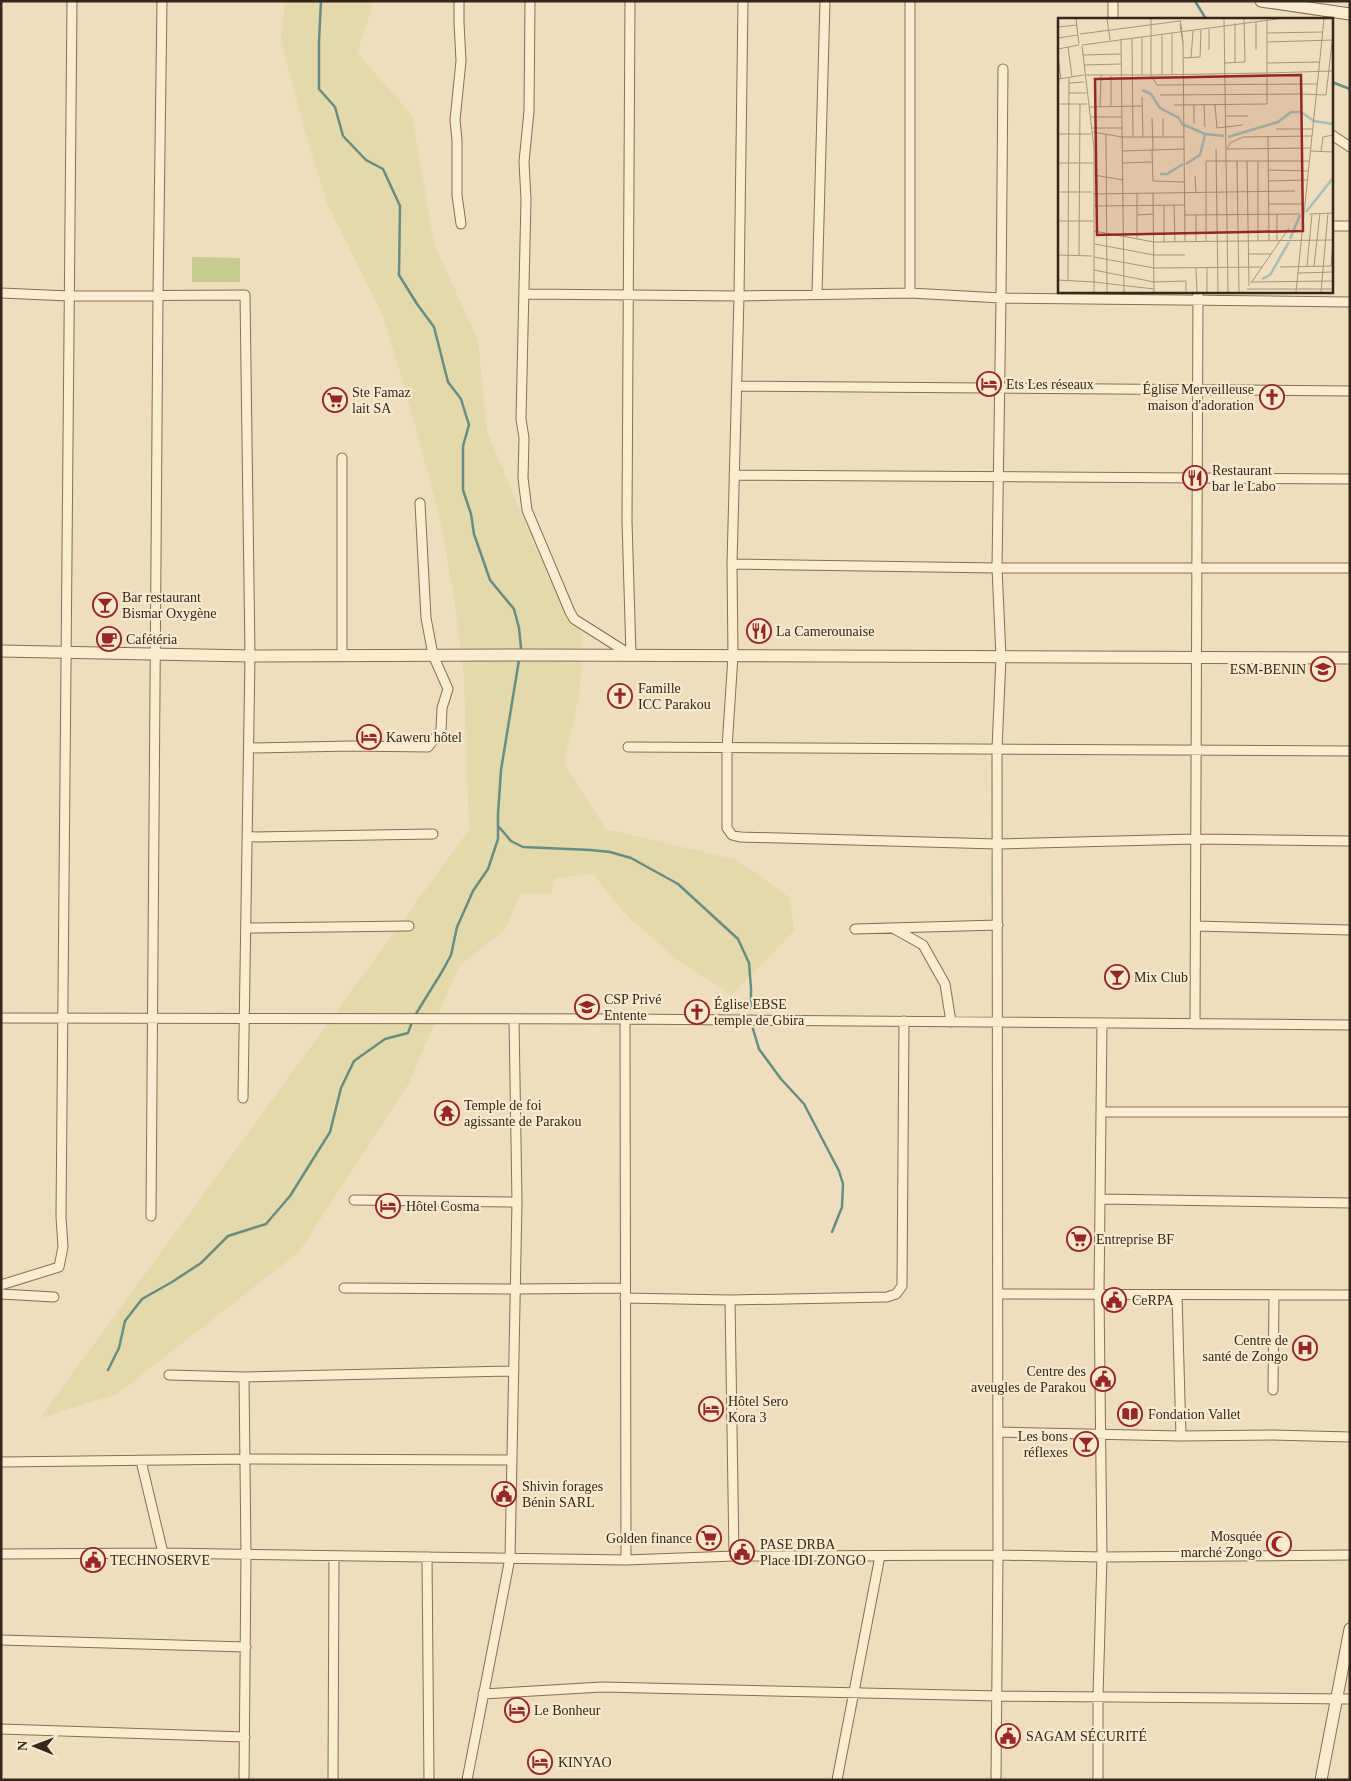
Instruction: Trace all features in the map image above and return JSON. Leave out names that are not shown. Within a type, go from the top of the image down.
[{"type":"street","points":[[1,1285],[59,1267],[63,1247],[61,1217],[65,653],[72,1]]},
{"type":"street","points":[[151,1216],[162,1]]},
{"type":"street","points":[[460,1],[461,61],[456,120],[457,195],[461,224]]},
{"type":"street","points":[[530,1],[529,111],[524,162],[526,199],[521,419],[524,438],[523,478],[527,510],[574,619],[631,655]]},
{"type":"street","points":[[630,1],[627,521],[631,655]]},
{"type":"street","points":[[743,1],[739,296],[732,564],[733,656],[727,748],[727,828],[732,835],[740,838],[998,844],[1196,839],[1350,841]]},
{"type":"street","points":[[818,293],[824,1]]},
{"type":"street","points":[[910,1],[910,293]]},
{"type":"street","points":[[1113,1],[1113,18]]},
{"type":"street","points":[[1261,1],[1350,14]]},
{"type":"street","points":[[996,1780],[998,1696],[997,749],[1001,657],[997,568],[1002,298],[1003,69]]},
{"type":"street","points":[[1334,136],[1350,147]]},
{"type":"street","points":[[1334,226],[1350,226]]},
{"type":"street","points":[[1,293],[69,296],[245,294],[250,656],[243,1098]]},
{"type":"street","points":[[524,294],[739,296],[818,293],[910,293],[1002,298],[1113,295],[1198,296],[1350,302]]},
{"type":"street","points":[[1195,1024],[1198,296]]},
{"type":"street","points":[[737,386],[1198,388],[1350,391]]},
{"type":"street","points":[[342,458],[342,656]]},
{"type":"street","points":[[734,475],[1350,479]]},
{"type":"street","points":[[249,748],[428,747],[441,730],[442,708],[448,689],[433,656],[426,618],[420,503]]},
{"type":"street","points":[[732,564],[997,568],[1350,568]]},
{"type":"street","points":[[1,651],[250,656],[631,655],[1350,658]]},
{"type":"street","points":[[628,748],[1350,751]]},
{"type":"street","points":[[247,837],[433,834]]},
{"type":"street","points":[[855,928],[998,925]]},
{"type":"street","points":[[246,928],[409,926]]},
{"type":"street","points":[[1196,926],[1350,930]]},
{"type":"street","points":[[893,928],[923,945],[945,984],[951,1022]]},
{"type":"street","points":[[1,1018],[244,1020],[400,1018],[1350,1025]]},
{"type":"street","points":[[467,1780],[510,1558],[517,1202],[514,1019]]},
{"type":"street","points":[[625,1020],[626,1560]]},
{"type":"street","points":[[625,1298],[730,1300],[887,1296],[896,1294],[902,1286],[904,1022]]},
{"type":"street","points":[[1098,1780],[1098,1696],[1102,1557],[1099,1294],[1102,1023]]},
{"type":"street","points":[[1101,1112],[1350,1112]]},
{"type":"street","points":[[1100,1199],[1350,1203]]},
{"type":"street","points":[[354,1200],[517,1202]]},
{"type":"street","points":[[344,1288],[625,1288]]},
{"type":"street","points":[[1,1294],[54,1296]]},
{"type":"street","points":[[998,1294],[1350,1295]]},
{"type":"street","points":[[1177,1295],[1181,1436]]},
{"type":"street","points":[[1273,1390],[1274,1295]]},
{"type":"street","points":[[730,1300],[734,1556]]},
{"type":"street","points":[[169,1375],[244,1377],[514,1371]]},
{"type":"street","points":[[244,1377],[246,1555],[244,1780]]},
{"type":"street","points":[[998,1432],[1100,1435],[1350,1437]]},
{"type":"street","points":[[1,1462],[245,1459],[512,1460]]},
{"type":"street","points":[[141,1460],[163,1553]]},
{"type":"street","points":[[1,1554],[163,1553],[626,1560],[734,1556],[998,1555],[1102,1557],[1350,1555]]},
{"type":"street","points":[[333,1780],[334,1556]]},
{"type":"street","points":[[837,1780],[880,1556]]},
{"type":"street","points":[[427,1557],[429,1780]]},
{"type":"street","points":[[1321,1780],[1350,1629]]},
{"type":"street","points":[[1,1640],[246,1647]]},
{"type":"street","points":[[483,1694],[602,1687],[998,1696],[1350,1699]]},
{"type":"street","points":[[1,1729],[245,1737]]},
{"type":"shaded area","points":[[285,1],[374,1],[357,53],[412,115],[434,244],[478,340],[487,431],[536,549],[582,635],[580,691],[564,764],[606,829],[737,860],[790,898],[794,931],[732,995],[680,962],[627,916],[593,874],[554,878],[551,893],[520,894],[505,930],[459,966],[409,1083],[299,1252],[117,1394],[40,1418],[469,830],[464,679],[454,596],[439,515],[406,392],[383,316],[327,203],[306,135],[281,41]]},
{"type":"green space","points":[[192,257],[240,258],[240,282],[192,282]]},
{"type":"waterway","points":[[321,1],[319,89],[335,107],[343,136],[366,160],[383,169],[400,206],[399,275],[434,327],[448,382],[461,399],[469,425],[463,446],[463,490],[471,514],[474,534],[490,580],[514,609],[519,628],[520,652]]},
{"type":"waterway","points":[[1195,1],[1205,18]]},
{"type":"waterway","points":[[1334,83],[1350,89]]},
{"type":"waterway","points":[[414,1017],[451,955],[457,927],[473,891],[488,869],[498,839],[501,770],[519,660]]},
{"type":"waterway","points":[[499,827],[511,841],[523,847],[610,852],[631,858],[678,884],[738,939],[749,963],[751,1009]]},
{"type":"waterway","points":[[108,1370],[119,1348],[125,1321],[142,1299],[201,1263],[228,1236],[266,1224],[290,1196],[330,1132],[341,1088],[354,1061],[385,1039],[408,1033],[412,1022]]},
{"type":"waterway","points":[[753,1029],[759,1049],[781,1079],[804,1104],[839,1171],[843,1184],[842,1207],[832,1232]]},
{"type":"place","name":"Ets Les réseaux","points":[[989,384]]},
{"type":"place","name":"Église Merveilleuse maison d'adoration","points":[[1272,397]]},
{"type":"place","name":"Ste Famaz lait SA","points":[[335,400]]},
{"type":"place","name":"Restaurant bar le Labo","points":[[1195,478]]},
{"type":"place","name":"Bar restaurant Bismar Oxygène","points":[[105,605]]},
{"type":"place","name":"La Camerounaise","points":[[759,631]]},
{"type":"place","name":"Cafétéria","points":[[109,639]]},
{"type":"place","name":"ESM-BENIN","points":[[1323,669]]},
{"type":"place","name":"Famille ICC Parakou","points":[[620,696]]},
{"type":"place","name":"Kaweru hôtel","points":[[369,737]]},
{"type":"place","name":"Mix Club","points":[[1117,977]]},
{"type":"place","name":"CSP Privé Entente","points":[[587,1007]]},
{"type":"place","name":"Église EBSE temple de Gbira","points":[[697,1012]]},
{"type":"place","name":"Temple de foi agissante de Parakou","points":[[447,1113]]},
{"type":"place","name":"Hôtel Cosma","points":[[388,1206]]},
{"type":"place","name":"Entreprise BF","points":[[1079,1239]]},
{"type":"place","name":"CeRPA","points":[[1114,1300]]},
{"type":"place","name":"Centre de santé de Zongo","points":[[1305,1348]]},
{"type":"place","name":"Centre des aveugles de Parakou","points":[[1103,1379]]},
{"type":"place","name":"Hôtel Sero Kora 3","points":[[711,1409]]},
{"type":"place","name":"Fondation Vallet","points":[[1130,1414]]},
{"type":"place","name":"Les bons réflexes","points":[[1086,1444]]},
{"type":"place","name":"Shivin forages Bénin SARL","points":[[504,1494]]},
{"type":"place","name":"Golden finance","points":[[709,1538]]},
{"type":"place","name":"Mosquée marché Zongo","points":[[1279,1544]]},
{"type":"place","name":"PASE DRBA Place IDI ZONGO","points":[[742,1552]]},
{"type":"place","name":"TECHNOSERVE","points":[[93,1560]]},
{"type":"place","name":"Le Bonheur","points":[[517,1710]]},
{"type":"place","name":"SAGAM SÉCURITÉ","points":[[1008,1736]]},
{"type":"place","name":"KINYAO","points":[[540,1762]]}]
